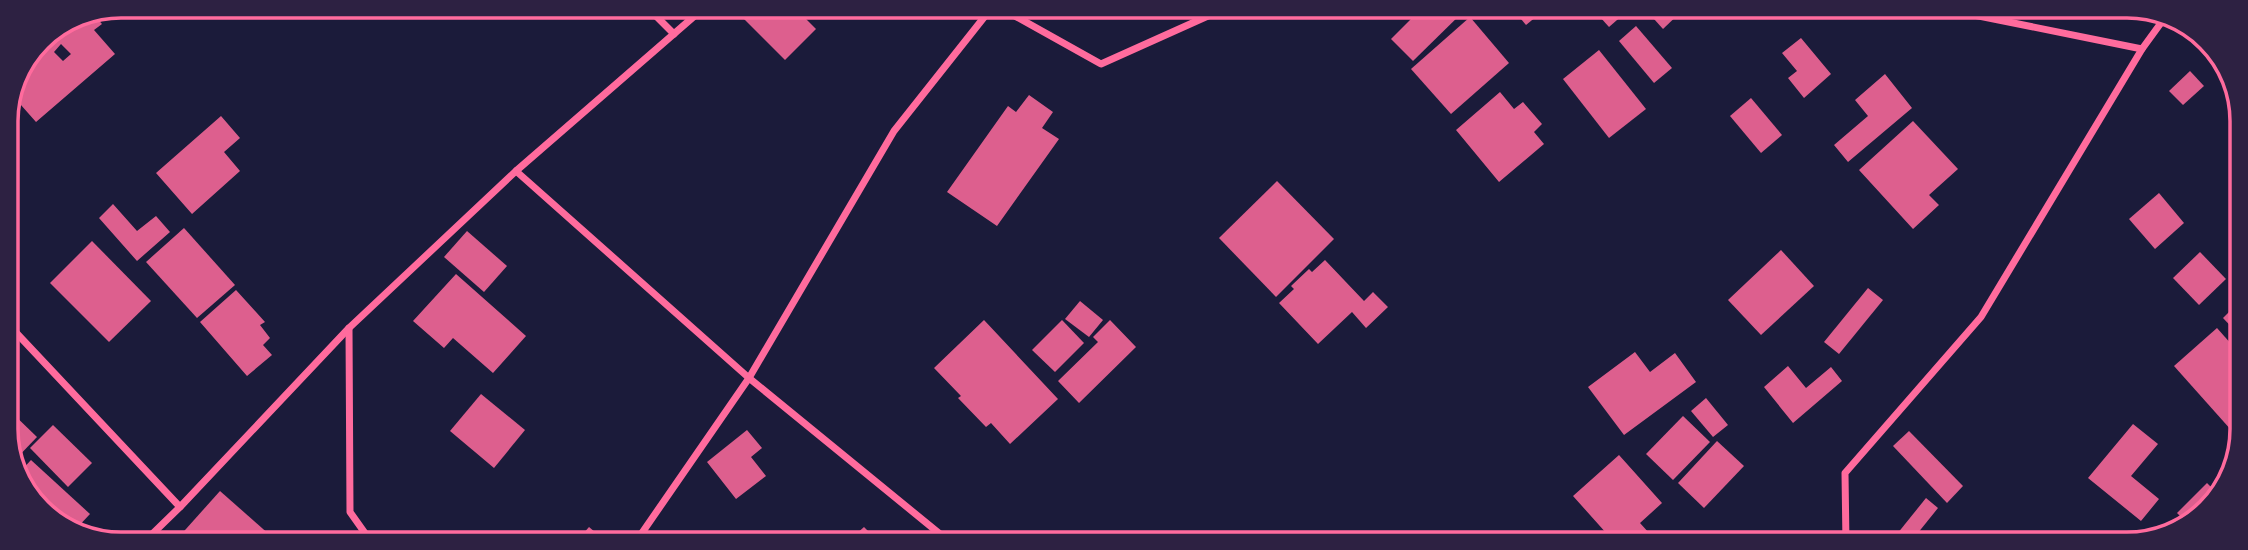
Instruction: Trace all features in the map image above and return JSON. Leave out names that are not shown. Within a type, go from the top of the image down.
[{"type":"street","points":[[658,18],[674,34]]},
{"type":"street","points":[[154,532],[349,328],[516,171],[692,18]]},
{"type":"street","points":[[643,532],[749,378],[894,131],[985,18]]},
{"type":"street","points":[[1017,18],[1101,64],[1202,18]]},
{"type":"street","points":[[1988,18],[2142,49]]},
{"type":"street","points":[[1846,532],[1844,473],[1981,317],[2142,49],[2161,23]]},
{"type":"street","points":[[516,171],[749,378],[938,532]]},
{"type":"street","points":[[349,328],[350,512],[364,532]]},
{"type":"street","points":[[18,335],[180,507]]},
{"type":"building","points":[[743,18],[805,18],[816,29],[785,60]]},
{"type":"building","points":[[1412,18],[1457,18],[1413,61],[1391,39]]},
{"type":"building","points":[[1469,18],[1509,63],[1451,114],[1411,69]]},
{"type":"building","points":[[1520,18],[1535,18],[1526,25]]},
{"type":"building","points":[[1601,18],[1619,18],[1609,27]]},
{"type":"building","points":[[1653,18],[1674,18],[1663,29]]},
{"type":"building","points":[[99,20],[102,24],[94,30],[115,54],[36,122],[20,103],[28,75],[53,43],[69,31]],"holes":[[[61,44],[71,54],[63,61],[54,52]]]},
{"type":"building","points":[[1636,26],[1672,68],[1654,83],[1619,41]]},
{"type":"building","points":[[1801,38],[1831,74],[1804,98],[1788,78],[1797,71],[1782,53]]},
{"type":"building","points":[[1599,50],[1646,109],[1609,138],[1563,79]]},
{"type":"building","points":[[2190,71],[2204,86],[2183,105],[2169,91]]},
{"type":"building","points":[[1885,74],[1912,108],[1848,162],[1834,145],[1868,116],[1855,100]]},
{"type":"building","points":[[1500,92],[1514,109],[1523,102],[1542,124],[1534,132],[1544,144],[1499,182],[1456,130]]},
{"type":"building","points":[[1029,95],[1053,112],[1042,128],[1059,139],[997,226],[947,192],[1008,106],[1016,112]]},
{"type":"building","points":[[1751,98],[1782,135],[1761,153],[1730,116]]},
{"type":"building","points":[[221,116],[240,138],[224,152],[240,171],[192,214],[156,173]]},
{"type":"building","points":[[1913,121],[1958,169],[1929,195],[1939,205],[1913,229],[1859,170]]},
{"type":"building","points":[[1277,181],[1334,239],[1276,297],[1219,238]]},
{"type":"building","points":[[2159,193],[2184,223],[2155,249],[2129,219]]},
{"type":"building","points":[[113,204],[137,231],[156,216],[170,232],[137,261],[99,218]]},
{"type":"building","points":[[184,228],[235,285],[197,318],[146,262]]},
{"type":"building","points":[[467,231],[507,266],[484,292],[444,257]]},
{"type":"building","points":[[92,241],[151,301],[109,342],[50,283]]},
{"type":"building","points":[[1781,250],[1814,286],[1761,335],[1728,300]]},
{"type":"building","points":[[2200,252],[2226,279],[2199,305],[2173,278]]},
{"type":"building","points":[[1325,260],[1364,301],[1373,292],[1388,307],[1366,328],[1352,312],[1318,344],[1279,303],[1294,289],[1291,286],[1309,269],[1312,272]]},
{"type":"building","points":[[456,274],[526,336],[493,373],[453,338],[444,348],[413,321]]},
{"type":"building","points":[[1868,288],[1883,300],[1839,354],[1824,342]]},
{"type":"building","points":[[236,290],[265,322],[260,325],[270,338],[263,345],[272,355],[247,376],[200,322]]},
{"type":"building","points":[[1080,301],[1103,320],[1089,337],[1065,319]]},
{"type":"building","points":[[2230,311],[2230,325],[2223,318]]},
{"type":"building","points":[[984,320],[1058,399],[1010,444],[991,423],[986,427],[934,368]]},
{"type":"building","points":[[1062,320],[1084,343],[1055,372],[1032,350]]},
{"type":"building","points":[[1110,320],[1136,347],[1079,403],[1058,381],[1098,342],[1093,337]]},
{"type":"building","points":[[2217,328],[2230,343],[2230,429],[2174,366]]},
{"type":"building","points":[[1635,352],[1650,372],[1675,353],[1696,382],[1624,435],[1588,387]]},
{"type":"building","points":[[1788,366],[1806,388],[1831,367],[1842,381],[1793,423],[1764,387]]},
{"type":"building","points":[[481,394],[525,430],[494,468],[450,431]]},
{"type":"building","points":[[1706,398],[1728,425],[1713,437],[1691,411]]},
{"type":"building","points":[[1683,416],[1710,442],[1673,480],[1646,454]]},
{"type":"building","points":[[18,419],[37,437],[20,454]]},
{"type":"building","points":[[2133,424],[2158,444],[2131,476],[2159,499],[2141,521],[2088,478]]},
{"type":"building","points":[[53,425],[92,463],[68,487],[30,448]]},
{"type":"building","points":[[747,430],[762,448],[751,457],[766,476],[736,499],[707,462]]},
{"type":"building","points":[[1909,431],[1963,486],[1947,503],[1893,446]]},
{"type":"building","points":[[1717,441],[1744,466],[1704,508],[1678,483]]},
{"type":"building","points":[[1619,455],[1662,503],[1640,523],[1648,532],[1605,532],[1573,496]]},
{"type":"building","points":[[31,460],[90,514],[80,525],[69,519],[35,487],[25,467]]},
{"type":"building","points":[[2207,483],[2212,488],[2185,515],[2181,517],[2177,513]]},
{"type":"building","points":[[220,491],[267,532],[183,532]]},
{"type":"building","points":[[1926,498],[1938,508],[1919,532],[1899,532]]}]
